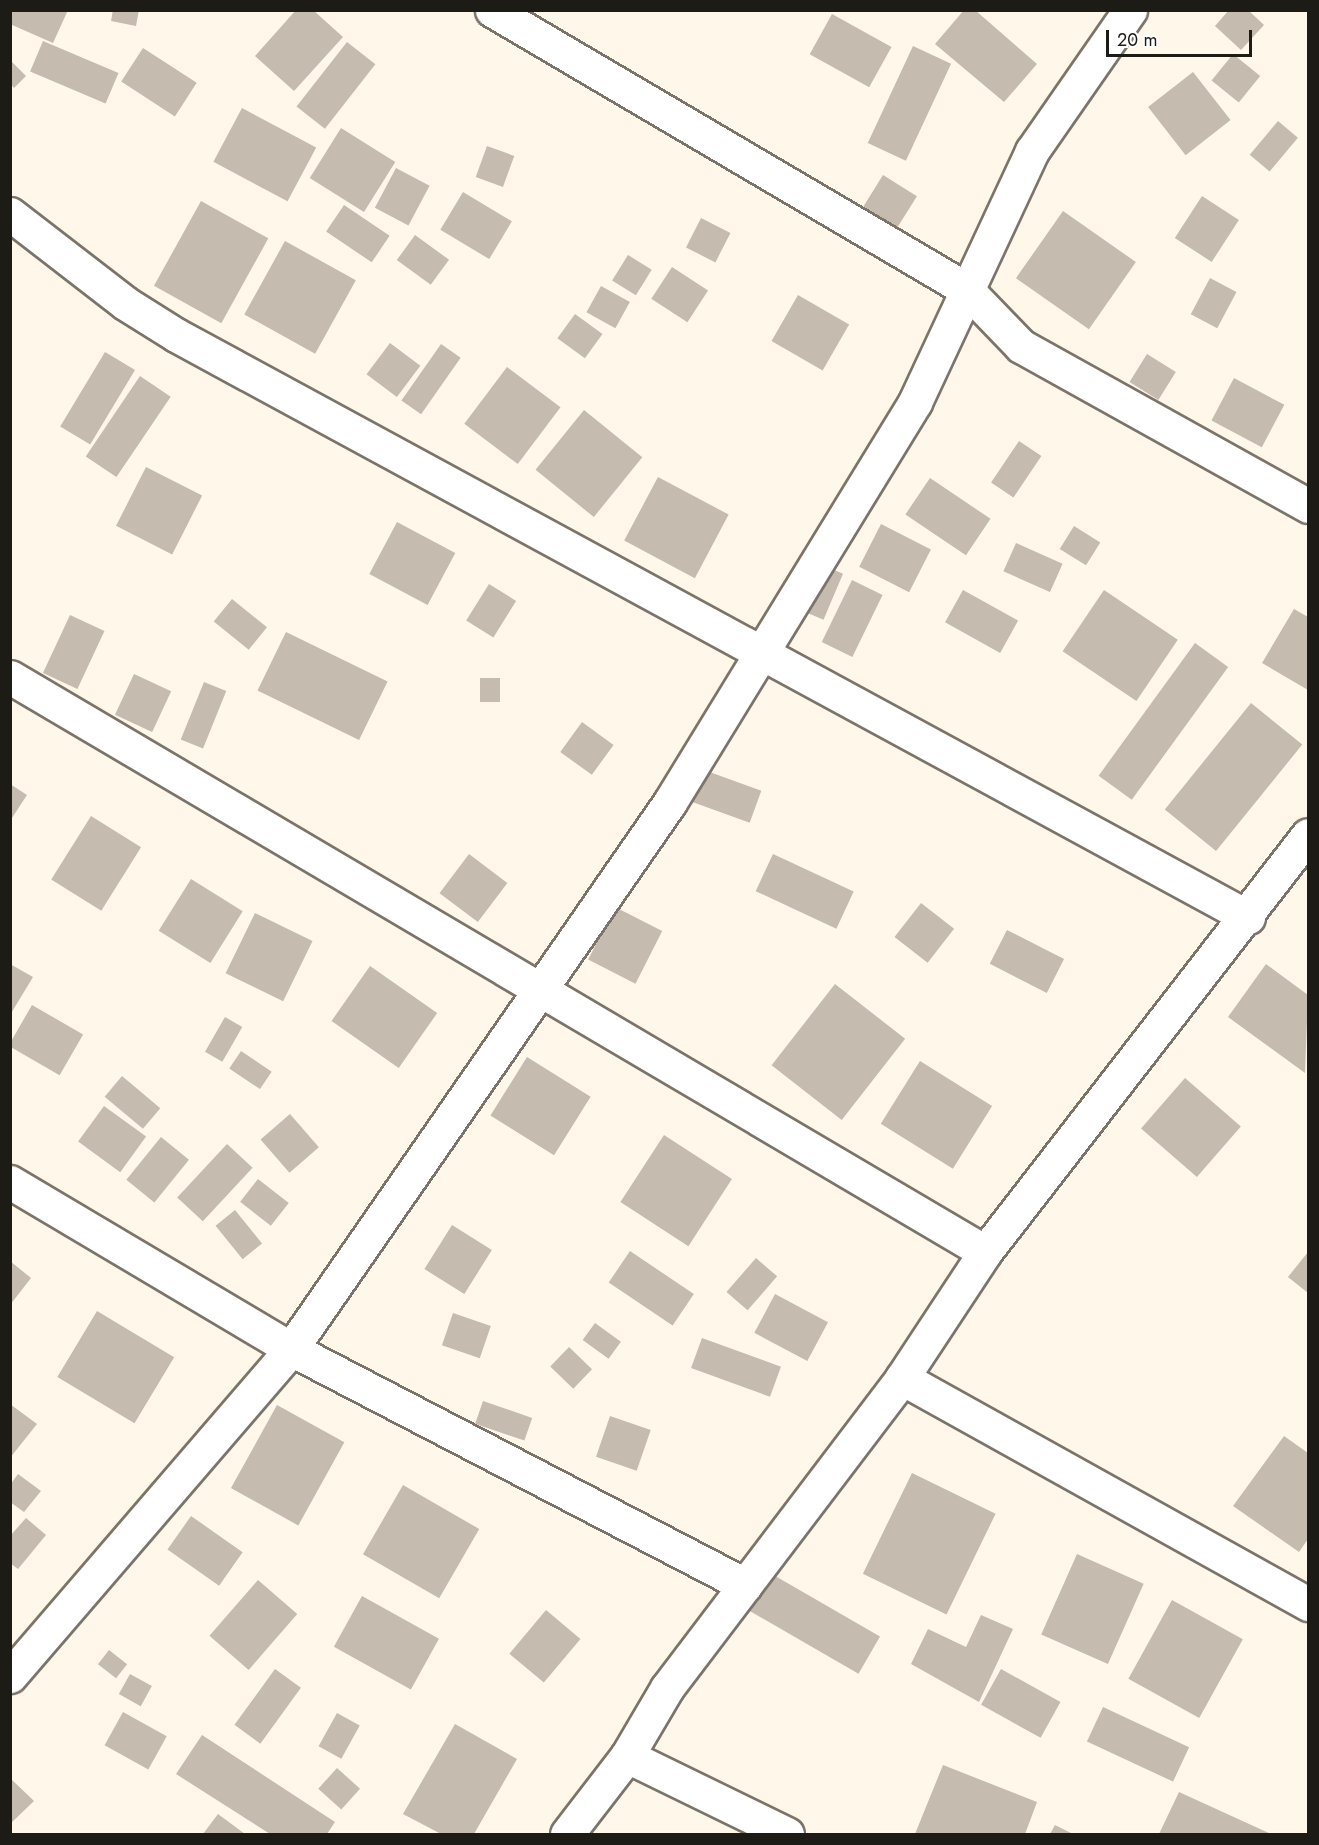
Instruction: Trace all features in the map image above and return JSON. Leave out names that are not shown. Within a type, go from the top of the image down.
[{"type":"street","points":[[492,10],[966,289],[1021,346],[1308,506]]},
{"type":"street","points":[[10,1676],[22,1640],[291,1349],[670,802],[915,402],[1032,151],[1130,10]]},
{"type":"street","points":[[10,214],[125,303],[176,334],[762,649],[1248,917]]},
{"type":"street","points":[[10,677],[985,1252]]},
{"type":"street","points":[[567,1834],[627,1756],[668,1688],[902,1378],[985,1252],[1248,917],[1308,835]]},
{"type":"street","points":[[10,1182],[291,1349],[745,1585]]},
{"type":"street","points":[[902,1378],[1308,1604]]},
{"type":"street","points":[[627,1756],[787,1834]]},
{"type":"building","points":[[10,10],[68,10],[53,43],[10,24]]},
{"type":"building","points":[[113,10],[139,10],[136,26],[111,21]]},
{"type":"building","points":[[296,10],[313,10],[343,37],[294,91],[255,56]]},
{"type":"building","points":[[964,10],[975,10],[1037,64],[1004,102],[935,44]]},
{"type":"building","points":[[1229,10],[1248,10],[1264,25],[1241,50],[1215,26]]},
{"type":"building","points":[[832,14],[891,47],[869,87],[810,54]]},
{"type":"building","points":[[43,41],[118,73],[106,103],[30,71]]},
{"type":"building","points":[[347,42],[375,64],[325,129],[297,107]]},
{"type":"building","points":[[913,46],[951,64],[906,161],[868,143]]},
{"type":"building","points":[[143,48],[197,83],[175,116],[121,82]]},
{"type":"building","points":[[1233,54],[1260,76],[1239,102],[1212,80]]},
{"type":"building","points":[[10,60],[26,76],[14,88],[10,83]]},
{"type":"building","points":[[1193,72],[1231,120],[1186,155],[1148,107]]},
{"type":"building","points":[[242,108],[316,147],[288,201],[213,162]]},
{"type":"building","points":[[1278,121],[1298,138],[1270,171],[1250,155]]},
{"type":"building","points":[[341,128],[395,162],[364,212],[310,178]]},
{"type":"building","points":[[487,146],[514,156],[503,187],[476,177]]},
{"type":"building","points":[[396,168],[430,186],[408,226],[375,208]]},
{"type":"building","points":[[883,175],[917,196],[897,228],[863,206]]},
{"type":"building","points":[[463,192],[512,221],[489,259],[440,230]]},
{"type":"building","points":[[1202,196],[1239,220],[1212,262],[1175,238]]},
{"type":"building","points":[[201,201],[268,238],[221,323],[154,286]]},
{"type":"building","points":[[344,205],[390,236],[372,262],[326,232]]},
{"type":"building","points":[[1063,211],[1136,262],[1089,329],[1016,278]]},
{"type":"building","points":[[701,218],[730,233],[715,262],[686,247]]},
{"type":"building","points":[[415,235],[449,260],[431,285],[397,260]]},
{"type":"building","points":[[285,241],[356,280],[315,354],[244,314]]},
{"type":"building","points":[[628,255],[652,270],[636,295],[612,280]]},
{"type":"building","points":[[672,267],[708,290],[687,322],[651,299]]},
{"type":"building","points":[[1210,278],[1236,292],[1217,328],[1191,314]]},
{"type":"building","points":[[601,286],[630,302],[615,328],[586,312]]},
{"type":"building","points":[[798,295],[849,324],[823,370],[772,341]]},
{"type":"building","points":[[575,314],[603,334],[585,358],[557,338]]},
{"type":"building","points":[[390,343],[420,366],[397,397],[367,374]]},
{"type":"building","points":[[441,344],[461,358],[421,414],[401,401]]},
{"type":"building","points":[[105,352],[135,370],[90,445],[60,427]]},
{"type":"building","points":[[1147,354],[1176,372],[1158,400],[1130,382]]},
{"type":"building","points":[[507,367],[561,407],[518,464],[464,424]]},
{"type":"building","points":[[140,376],[171,397],[116,477],[86,456]]},
{"type":"building","points":[[1234,378],[1284,405],[1262,447],[1211,420]]},
{"type":"building","points":[[584,410],[642,457],[594,517],[536,470]]},
{"type":"building","points":[[1019,441],[1041,456],[1013,498],[991,482]]},
{"type":"building","points":[[146,467],[202,496],[172,554],[116,526]]},
{"type":"building","points":[[658,477],[729,515],[695,578],[624,541]]},
{"type":"building","points":[[930,478],[991,519],[966,555],[905,514]]},
{"type":"building","points":[[397,522],[455,553],[428,605],[369,574]]},
{"type":"building","points":[[881,524],[931,549],[909,592],[859,567]]},
{"type":"building","points":[[1074,526],[1100,542],[1086,565],[1060,549]]},
{"type":"building","points":[[1016,543],[1063,564],[1050,592],[1003,571]]},
{"type":"building","points":[[820,564],[843,574],[823,620],[800,610]]},
{"type":"building","points":[[852,580],[883,595],[852,657],[822,642]]},
{"type":"building","points":[[489,584],[516,601],[493,637],[466,620]]},
{"type":"building","points":[[963,590],[1018,621],[1000,653],[945,622]]},
{"type":"building","points":[[1104,590],[1178,640],[1136,701],[1063,651]]},
{"type":"building","points":[[232,599],[267,627],[249,650],[214,622]]},
{"type":"building","points":[[1294,609],[1308,617],[1308,690],[1262,663]]},
{"type":"building","points":[[70,615],[104,631],[77,689],[43,673]]},
{"type":"building","points":[[286,632],[388,682],[359,740],[258,690]]},
{"type":"building","points":[[1195,643],[1228,667],[1132,800],[1099,776]]},
{"type":"building","points":[[134,674],[171,691],[152,732],[115,715]]},
{"type":"building","points":[[480,678],[500,678],[500,702],[480,702]]},
{"type":"building","points":[[204,682],[226,691],[203,748],[181,739]]},
{"type":"building","points":[[1251,703],[1302,745],[1216,851],[1165,809]]},
{"type":"building","points":[[582,722],[614,745],[592,775],[560,752]]},
{"type":"building","points":[[704,770],[761,791],[750,823],[692,802]]},
{"type":"building","points":[[10,784],[27,795],[10,821]]},
{"type":"building","points":[[91,816],[141,847],[101,911],[51,880]]},
{"type":"building","points":[[469,854],[507,883],[478,922],[440,893]]},
{"type":"building","points":[[773,854],[854,892],[836,929],[756,891]]},
{"type":"building","points":[[191,879],[243,911],[210,963],[159,931]]},
{"type":"building","points":[[921,903],[954,929],[928,963],[895,937]]},
{"type":"building","points":[[615,907],[662,931],[635,984],[588,960]]},
{"type":"building","points":[[255,913],[313,941],[283,1001],[226,973]]},
{"type":"building","points":[[1007,930],[1064,959],[1047,993],[990,964]]},
{"type":"building","points":[[10,964],[33,977],[10,1015]]},
{"type":"building","points":[[1266,964],[1308,995],[1305,1073],[1228,1017]]},
{"type":"building","points":[[370,966],[437,1013],[399,1068],[332,1021]]},
{"type":"building","points":[[835,984],[905,1039],[842,1120],[772,1065]]},
{"type":"building","points":[[32,1005],[83,1034],[60,1075],[10,1047]]},
{"type":"building","points":[[225,1017],[242,1027],[222,1062],[205,1052]]},
{"type":"building","points":[[241,1051],[272,1072],[260,1089],[229,1068]]},
{"type":"building","points":[[527,1057],[591,1097],[554,1155],[490,1116]]},
{"type":"building","points":[[920,1061],[992,1106],[953,1169],[881,1124]]},
{"type":"building","points":[[122,1076],[160,1108],[143,1129],[105,1097]]},
{"type":"building","points":[[1185,1078],[1241,1127],[1197,1177],[1141,1129]]},
{"type":"building","points":[[104,1106],[146,1137],[120,1172],[78,1142]]},
{"type":"building","points":[[290,1114],[319,1147],[289,1173],[261,1140]]},
{"type":"building","points":[[664,1135],[732,1179],[688,1246],[620,1202]]},
{"type":"building","points":[[161,1137],[189,1160],[154,1202],[126,1180]]},
{"type":"building","points":[[227,1144],[253,1168],[203,1221],[177,1197]]},
{"type":"building","points":[[258,1179],[289,1203],[271,1226],[240,1202]]},
{"type":"building","points":[[235,1210],[262,1243],[243,1259],[216,1226]]},
{"type":"building","points":[[452,1225],[492,1250],[464,1294],[424,1269]]},
{"type":"building","points":[[630,1251],[694,1294],[673,1326],[609,1283]]},
{"type":"building","points":[[1308,1252],[1308,1293],[1288,1277]]},
{"type":"building","points":[[756,1258],[777,1276],[748,1310],[726,1292]]},
{"type":"building","points":[[10,1261],[31,1278],[10,1305]]},
{"type":"building","points":[[775,1294],[828,1322],[807,1361],[754,1333]]},
{"type":"building","points":[[97,1311],[174,1357],[134,1423],[57,1377]]},
{"type":"building","points":[[453,1313],[491,1326],[480,1358],[442,1345]]},
{"type":"building","points":[[595,1323],[621,1342],[609,1359],[583,1340]]},
{"type":"building","points":[[702,1338],[781,1367],[770,1397],[691,1368]]},
{"type":"building","points":[[569,1347],[592,1369],[573,1389],[550,1366]]},
{"type":"building","points":[[483,1401],[532,1418],[524,1441],[475,1424]]},
{"type":"building","points":[[10,1404],[37,1424],[10,1458]]},
{"type":"building","points":[[277,1405],[344,1442],[298,1525],[231,1488]]},
{"type":"building","points":[[610,1416],[651,1430],[637,1471],[596,1457]]},
{"type":"building","points":[[1284,1436],[1308,1453],[1308,1539],[1299,1552],[1233,1506]]},
{"type":"building","points":[[912,1473],[996,1514],[946,1614],[863,1574]]},
{"type":"building","points":[[18,1474],[41,1491],[24,1512],[10,1502],[10,1485]]},
{"type":"building","points":[[403,1485],[479,1529],[439,1598],[363,1554]]},
{"type":"building","points":[[191,1516],[243,1552],[219,1586],[167,1550]]},
{"type":"building","points":[[26,1518],[46,1535],[18,1569],[10,1563],[10,1536]]},
{"type":"building","points":[[1077,1554],[1144,1584],[1108,1664],[1041,1634]]},
{"type":"building","points":[[770,1573],[880,1636],[858,1674],[748,1610]]},
{"type":"building","points":[[258,1580],[297,1614],[249,1670],[209,1636]]},
{"type":"building","points":[[362,1596],[439,1639],[411,1689],[334,1647]]},
{"type":"building","points":[[1172,1600],[1243,1639],[1199,1718],[1128,1679]]},
{"type":"building","points":[[546,1610],[580,1639],[544,1683],[509,1654]]},
{"type":"building","points":[[981,1615],[1013,1629],[979,1702],[911,1664],[928,1629],[966,1647]]},
{"type":"building","points":[[109,1650],[127,1664],[116,1678],[98,1664]]},
{"type":"building","points":[[275,1669],[301,1688],[260,1744],[234,1725]]},
{"type":"building","points":[[1001,1669],[1060,1702],[1041,1738],[981,1705]]},
{"type":"building","points":[[130,1674],[152,1686],[141,1706],[119,1694]]},
{"type":"building","points":[[1103,1707],[1189,1747],[1173,1782],[1087,1741]]},
{"type":"building","points":[[123,1712],[167,1736],[148,1769],[105,1745]]},
{"type":"building","points":[[337,1713],[360,1726],[341,1759],[319,1746]]},
{"type":"building","points":[[455,1724],[517,1759],[474,1834],[441,1834],[403,1814]]},
{"type":"building","points":[[202,1735],[335,1822],[327,1834],[270,1834],[176,1774]]},
{"type":"building","points":[[943,1765],[1037,1802],[1025,1834],[915,1834]]},
{"type":"building","points":[[337,1768],[360,1789],[341,1810],[318,1789]]},
{"type":"building","points":[[10,1778],[34,1801],[10,1824]]},
{"type":"building","points":[[1179,1792],[1271,1834],[1159,1834]]},
{"type":"building","points":[[218,1814],[245,1834],[203,1834]]},
{"type":"building","points":[[1055,1825],[1073,1834],[1050,1834]]}]
